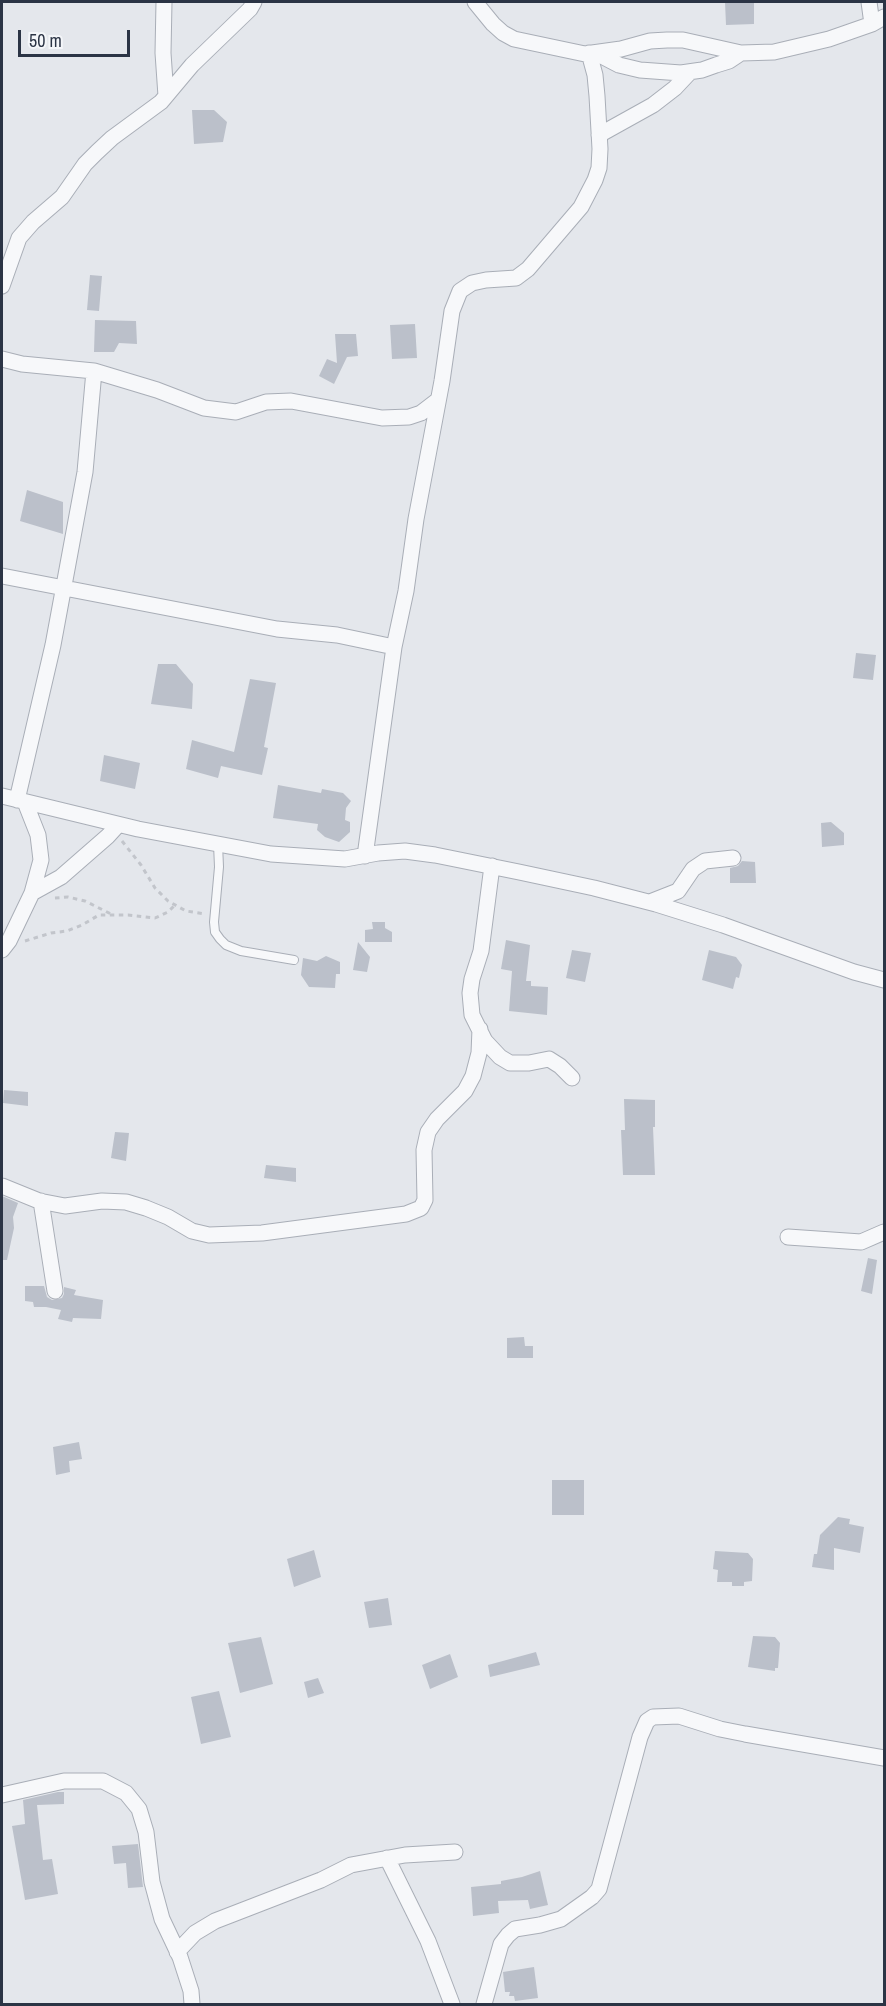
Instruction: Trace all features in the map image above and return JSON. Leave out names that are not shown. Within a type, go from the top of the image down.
[{"type":"street","points":[[165,2],[163,53],[166,96]]},
{"type":"street","points":[[2,286],[19,238],[33,222],[62,197],[85,164],[97,152],[166,96],[192,65],[250,9],[254,2]]},
{"type":"street","points":[[475,2],[493,24],[514,39],[593,53],[620,65],[640,70],[690,72],[716,66],[741,53]]},
{"type":"street","points":[[593,53],[621,50],[650,41],[667,39],[683,40],[741,53],[774,52],[829,39],[878,20],[869,2]]},
{"type":"street","points":[[365,856],[394,647],[406,591],[416,519],[452,311],[460,291],[472,283],[516,278],[528,268],[581,207],[596,180],[600,149],[593,53]]},
{"type":"street","points":[[599,135],[653,105],[675,88],[690,72]]},
{"type":"street","points":[[2,359],[22,364],[94,371],[204,408],[236,412],[266,402],[291,401],[382,418],[409,417],[438,400]]},
{"type":"street","points":[[2,950],[34,892],[41,860],[38,836],[21,801],[85,472],[94,371]]},
{"type":"street","points":[[2,576],[277,629],[337,635],[394,647]]},
{"type":"street","points":[[2,796],[115,828],[271,854],[345,859],[405,851],[492,866],[650,902],[723,925],[844,969],[885,980]]},
{"type":"street","points":[[34,892],[61,877],[115,828]]},
{"type":"street","points":[[650,902],[678,891],[693,869],[705,861],[733,858]]},
{"type":"street","points":[[492,866],[482,951],[472,979],[470,993],[472,1015],[486,1041],[500,1057],[510,1063],[530,1063],[549,1059],[572,1078]]},
{"type":"street","points":[[2,1186],[40,1201],[65,1206],[102,1201],[126,1202],[168,1217],[192,1231],[209,1235],[273,1232],[406,1214],[421,1208],[425,1200],[424,1150],[428,1132],[437,1119],[465,1091],[473,1076],[479,1053],[480,1029]]},
{"type":"street","points":[[40,1201],[55,1291]]},
{"type":"street","points":[[788,1238],[861,1242],[885,1232]]},
{"type":"street","points":[[484,2004],[501,1944],[508,1935],[515,1929],[561,1919],[599,1889],[640,1737],[647,1721],[653,1717],[679,1716],[720,1729],[885,1758]]},
{"type":"street","points":[[2,1795],[63,1781],[103,1781],[126,1793],[139,1809],[146,1832],[152,1882],[159,1910],[191,1991],[192,2004]]},
{"type":"street","points":[[177,1952],[195,1933],[215,1921],[321,1880],[351,1865],[405,1855],[455,1852]]},
{"type":"street","points":[[387,1858],[418,1919],[452,2004]]},
{"type":"lane","points":[[218,844],[215,932],[226,945],[241,951],[294,960]]},
{"type":"path","points":[[115,828],[155,888],[168,901],[186,911],[214,916]]},
{"type":"path","points":[[34,892],[44,898],[68,897],[85,900],[112,915]]},
{"type":"path","points":[[2,950],[51,933],[67,931],[99,915],[155,918],[168,912],[175,905]]},
{"type":"building","points":[[725,2],[754,2],[754,24],[726,25]]},
{"type":"building","points":[[192,110],[214,110],[227,122],[223,142],[194,144]]},
{"type":"building","points":[[90,275],[102,276],[99,311],[87,310]]},
{"type":"building","points":[[95,320],[136,321],[137,344],[119,343],[114,352],[94,352]]},
{"type":"building","points":[[415,324],[417,358],[392,359],[390,325]]},
{"type":"building","points":[[335,334],[356,334],[358,356],[347,357],[334,384],[319,376],[327,359],[337,363]]},
{"type":"building","points":[[27,490],[63,502],[63,534],[20,521]]},
{"type":"building","points":[[856,653],[876,655],[873,680],[853,678]]},
{"type":"building","points":[[158,664],[176,664],[193,684],[192,709],[151,704]]},
{"type":"building","points":[[250,679],[276,683],[264,747],[268,748],[262,775],[221,766],[218,778],[186,769],[192,740],[234,752]]},
{"type":"building","points":[[104,755],[140,763],[135,789],[100,781]]},
{"type":"building","points":[[278,785],[321,793],[322,789],[343,793],[351,801],[346,808],[345,820],[350,822],[350,832],[339,842],[325,837],[317,830],[318,824],[273,818]]},
{"type":"building","points":[[831,822],[844,833],[844,845],[822,847],[821,823]]},
{"type":"building","points":[[742,861],[755,862],[756,883],[730,883],[730,868],[738,866]]},
{"type":"building","points":[[372,922],[385,922],[385,928],[392,932],[392,942],[365,942],[365,930],[373,929]]},
{"type":"building","points":[[506,940],[530,945],[526,981],[531,981],[531,986],[548,987],[547,1015],[509,1011],[512,971],[501,969]]},
{"type":"building","points":[[358,942],[370,957],[367,972],[353,970]]},
{"type":"building","points":[[572,950],[591,953],[585,982],[566,978]]},
{"type":"building","points":[[709,950],[736,957],[742,965],[733,989],[702,980]]},
{"type":"building","points":[[326,956],[340,962],[340,974],[336,974],[335,988],[309,987],[301,975],[303,958],[317,961]]},
{"type":"building","points":[[4,1090],[28,1092],[28,1106],[3,1103]]},
{"type":"building","points":[[624,1099],[655,1100],[655,1127],[653,1127],[655,1175],[623,1175],[621,1130],[625,1130]]},
{"type":"building","points":[[115,1132],[129,1133],[126,1161],[111,1158]]},
{"type":"building","points":[[266,1165],[296,1168],[296,1182],[264,1178]]},
{"type":"building","points":[[2,1196],[18,1203],[13,1217],[14,1228],[7,1260],[2,1260]]},
{"type":"building","points":[[868,1258],[877,1260],[872,1294],[861,1291]]},
{"type":"building","points":[[25,1286],[44,1286],[47,1297],[52,1300],[62,1298],[64,1287],[76,1290],[74,1295],[103,1300],[101,1319],[73,1318],[72,1322],[58,1319],[61,1310],[34,1307],[33,1302],[25,1301]]},
{"type":"building","points":[[524,1337],[525,1346],[533,1346],[533,1358],[507,1358],[507,1338]]},
{"type":"building","points":[[79,1442],[82,1459],[69,1461],[70,1472],[56,1475],[53,1447]]},
{"type":"building","points":[[552,1480],[584,1480],[584,1515],[552,1515]]},
{"type":"building","points":[[838,1517],[850,1519],[849,1524],[864,1527],[860,1553],[834,1548],[834,1570],[812,1567],[820,1535]]},
{"type":"building","points":[[314,1550],[321,1577],[294,1587],[287,1559]]},
{"type":"building","points":[[715,1551],[748,1553],[753,1559],[752,1581],[744,1582],[744,1586],[732,1586],[732,1582],[717,1582],[718,1570],[713,1569]]},
{"type":"building","points":[[388,1598],[392,1625],[369,1628],[364,1602]]},
{"type":"building","points":[[753,1636],[775,1637],[780,1643],[778,1668],[775,1668],[775,1671],[748,1667]]},
{"type":"building","points":[[261,1637],[273,1684],[240,1693],[228,1643]]},
{"type":"building","points":[[536,1652],[540,1665],[490,1677],[488,1665]]},
{"type":"building","points":[[450,1654],[458,1677],[430,1689],[422,1665]]},
{"type":"building","points":[[318,1678],[324,1693],[308,1698],[304,1682]]},
{"type":"building","points":[[219,1691],[231,1737],[201,1744],[191,1697]]},
{"type":"building","points":[[64,1792],[64,1804],[37,1805],[43,1860],[52,1859],[58,1894],[25,1900],[12,1826],[25,1824],[23,1800]]},
{"type":"building","points":[[138,1844],[143,1887],[128,1888],[126,1863],[114,1864],[112,1846]]},
{"type":"building","points":[[540,1871],[548,1905],[530,1909],[528,1900],[498,1901],[499,1913],[473,1916],[471,1887],[501,1884],[501,1881]]},
{"type":"building","points":[[534,1967],[538,1998],[515,2001],[514,1996],[509,1996],[510,1992],[505,1992],[503,1972]]}]
